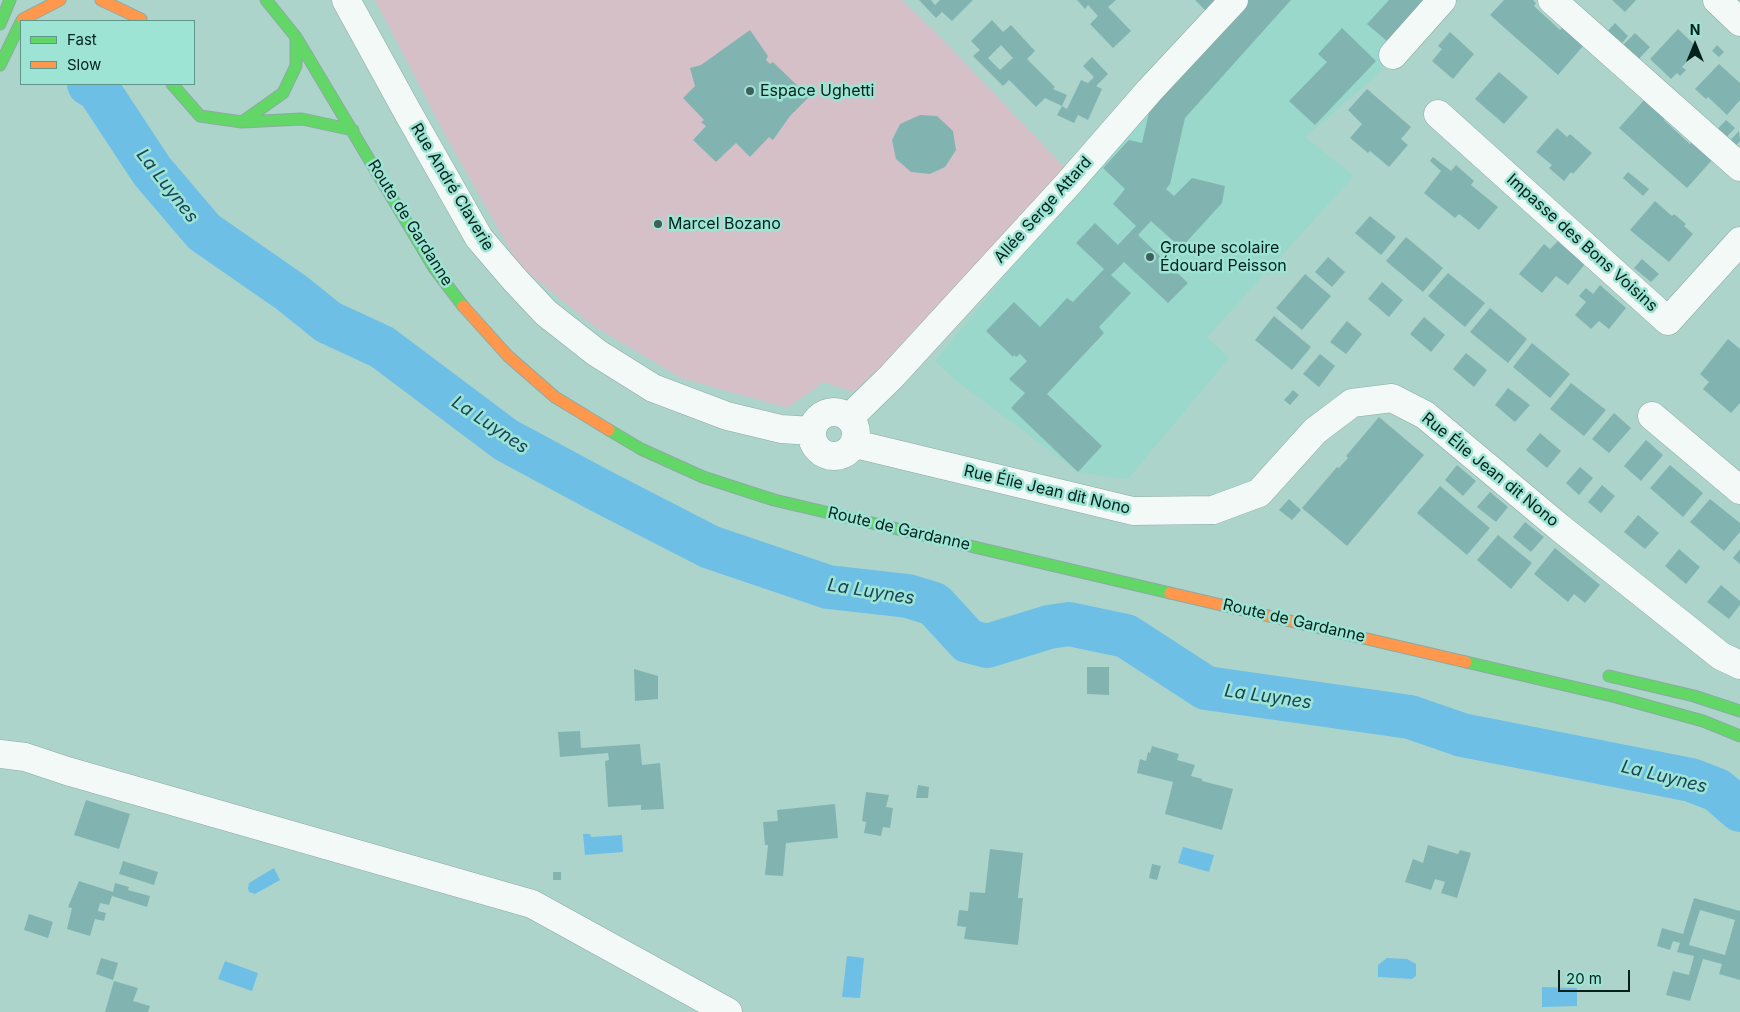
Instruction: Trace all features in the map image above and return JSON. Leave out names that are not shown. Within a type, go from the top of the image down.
[{"type":"main road","points":[[2,19],[10,0]]},
{"type":"main road","points":[[23,20],[33,0]]},
{"type":"main road","points":[[24,20],[60,0]]},
{"type":"main road","points":[[102,0],[142,20]]},
{"type":"main road","name":"Route de Gardanne","points":[[266,0],[296,37],[434,268],[470,314],[508,356],[555,397],[641,449],[703,477],[774,500],[1616,697],[1703,721],[1740,736]]},
{"type":"main road","points":[[138,6],[142,20]]},
{"type":"main road","points":[[0,65],[20,25]]},
{"type":"main road","points":[[242,122],[283,93],[296,66],[296,37]]},
{"type":"main road","points":[[173,85],[200,116],[242,122],[302,119],[353,130]]},
{"type":"main road","points":[[1598,674],[1694,696],[1740,712]]},
{"type":"street","name":"Rue André Claverie","points":[[346,0],[479,238],[546,313],[597,353],[653,388],[727,416],[781,429],[812,431]]},
{"type":"street","name":"Allée Serge Attard","points":[[849,418],[891,377],[1068,184],[1149,91],[1234,0]]},
{"type":"street","points":[[1393,55],[1442,0]]},
{"type":"street","points":[[1552,0],[1740,167]]},
{"type":"street","points":[[1717,0],[1740,22]]},
{"type":"street","name":"Impasse des Bons Voisins","points":[[1438,114],[1668,321],[1740,241]]},
{"type":"street","name":"Rue Élie Jean dit Nono","points":[[854,444],[1133,511],[1213,510],[1259,493],[1316,431],[1352,403],[1392,398],[1425,415],[1559,527],[1721,656],[1740,665]]},
{"type":"street","points":[[830,413],[840,413],[849,418],[857,434],[854,444],[848,452],[838,456],[828,456],[819,450],[813,442],[812,431],[820,417],[830,413]]},
{"type":"street","points":[[1652,416],[1740,490]]},
{"type":"street","points":[[0,754],[25,757],[76,774],[532,904],[728,1012]]},
{"type":"shaded area","points":[[375,0],[902,0],[947,44],[1067,170],[896,353],[853,392],[824,382],[787,408],[681,378],[592,325],[518,264],[443,131]]},
{"type":"shaded area","name":"Groupe scolaire Édouard Peisson","points":[[1245,0],[1427,0],[1381,53],[1383,70],[1305,137],[1354,176],[1207,337],[1229,358],[1128,479],[1078,472],[954,379],[935,361],[1136,116]]},
{"type":"water","points":[[583,834],[590,834],[591,837],[622,835],[623,852],[585,855]]},
{"type":"water","points":[[1183,847],[1214,855],[1209,872],[1178,863]]},
{"type":"water","points":[[274,868],[280,880],[255,894],[249,892],[249,883]]},
{"type":"water","points":[[847,956],[864,958],[860,998],[842,997]]},
{"type":"water","points":[[1387,958],[1407,959],[1416,964],[1416,976],[1412,979],[1378,977],[1378,965]]},
{"type":"water","points":[[225,961],[258,973],[252,991],[218,979]]},
{"type":"water","points":[[1542,987],[1577,988],[1577,1006],[1542,1007]]},
{"type":"building","points":[[919,0],[931,0],[935,5],[940,0],[973,0],[952,21],[942,12],[936,18]]},
{"type":"building","points":[[1077,0],[1116,0],[1108,7],[1131,31],[1113,48],[1090,24],[1098,16],[1088,5],[1085,9]]},
{"type":"building","points":[[1195,0],[1219,0],[1207,12]]},
{"type":"building","points":[[1246,0],[1291,0],[1185,118],[1170,184],[1166,189],[1174,196],[1192,178],[1225,186],[1222,203],[1181,248],[1151,221],[1138,235],[1188,283],[1168,303],[1124,262],[1111,275],[1131,293],[1099,327],[1104,333],[1047,394],[1102,446],[1078,472],[1011,408],[1025,393],[1009,379],[1027,361],[1020,354],[1013,357],[986,331],[1014,302],[1040,327],[1067,298],[1073,302],[1104,269],[1076,243],[1095,223],[1118,245],[1136,226],[1113,204],[1125,189],[1103,168],[1129,140],[1142,143],[1152,100]]},
{"type":"building","points":[[1389,0],[1424,0],[1388,42],[1367,24]]},
{"type":"building","points":[[1504,0],[1533,0],[1536,3],[1534,6],[1560,30],[1563,27],[1584,45],[1558,75],[1490,15]]},
{"type":"building","points":[[1612,0],[1636,0],[1625,12]]},
{"type":"building","points":[[992,20],[1003,32],[1011,25],[1035,51],[1027,59],[1055,87],[1053,89],[1067,95],[1062,106],[1045,98],[1036,107],[1009,80],[1003,86],[973,56],[980,50],[971,41]],"holes":[[[1001,45],[1013,58],[1000,70],[988,58]]]},
{"type":"building","points":[[1615,23],[1628,36],[1618,48],[1604,35]]},
{"type":"building","points":[[1342,28],[1376,61],[1315,125],[1289,101],[1327,62],[1318,54]]},
{"type":"building","points":[[1678,29],[1699,49],[1682,67],[1686,70],[1680,76],[1677,73],[1671,79],[1650,59]]},
{"type":"building","name":"Espace Ughetti","points":[[750,30],[768,56],[766,60],[770,64],[773,62],[809,97],[790,116],[773,140],[769,137],[750,157],[736,143],[716,162],[693,140],[706,126],[701,122],[704,120],[683,98],[695,86],[690,68],[701,65]]},
{"type":"building","points":[[1450,32],[1474,54],[1453,79],[1432,61],[1442,49],[1438,46]]},
{"type":"building","points":[[1635,33],[1650,47],[1637,61],[1621,47]]},
{"type":"building","points":[[1717,45],[1724,52],[1719,57],[1712,51]]},
{"type":"building","points":[[1092,57],[1108,74],[1096,86],[1102,89],[1088,120],[1078,115],[1074,123],[1057,115],[1062,106],[1067,109],[1081,80],[1088,83],[1094,77],[1083,66]]},
{"type":"building","points":[[1719,64],[1740,83],[1740,100],[1727,115],[1708,97],[1706,99],[1695,89]]},
{"type":"building","points":[[1499,72],[1528,97],[1504,124],[1475,99]]},
{"type":"building","points":[[1367,89],[1411,127],[1401,139],[1408,145],[1389,167],[1370,151],[1368,153],[1350,138],[1362,124],[1348,110]]},
{"type":"building","points":[[1645,99],[1666,117],[1664,120],[1690,144],[1693,141],[1713,159],[1687,188],[1619,128]]},
{"type":"building","points":[[920,115],[937,116],[953,131],[956,150],[945,167],[930,174],[911,172],[896,159],[892,140],[900,124]]},
{"type":"building","points":[[1726,120],[1735,128],[1721,143],[1712,135]]},
{"type":"building","points":[[1557,128],[1567,137],[1570,134],[1592,153],[1564,181],[1549,168],[1552,165],[1536,152]]},
{"type":"building","points":[[1739,131],[1740,141],[1730,152],[1725,146]]},
{"type":"building","points":[[1433,157],[1451,171],[1456,165],[1474,181],[1471,185],[1498,207],[1479,230],[1459,214],[1455,218],[1424,193],[1441,171],[1430,161]]},
{"type":"building","points":[[1628,172],[1649,189],[1643,196],[1623,178]]},
{"type":"building","points":[[1655,201],[1672,216],[1674,214],[1686,224],[1684,226],[1693,234],[1669,262],[1630,230]]},
{"type":"building","points":[[1370,216],[1396,237],[1381,255],[1355,233]]},
{"type":"building","points":[[1406,237],[1443,268],[1423,292],[1386,261]]},
{"type":"building","points":[[1558,241],[1585,264],[1568,285],[1556,276],[1542,293],[1519,274],[1544,244],[1550,249]]},
{"type":"building","points":[[1328,257],[1345,272],[1332,287],[1315,272]]},
{"type":"building","points":[[1642,259],[1659,274],[1651,282],[1634,268]]},
{"type":"building","points":[[1448,273],[1485,303],[1465,327],[1428,296]]},
{"type":"building","points":[[1305,274],[1331,296],[1302,330],[1276,308]]},
{"type":"building","points":[[1382,282],[1403,300],[1389,317],[1368,299]]},
{"type":"building","points":[[1600,285],[1626,308],[1609,329],[1599,321],[1591,329],[1575,315],[1586,302],[1579,296],[1586,288],[1593,294]]},
{"type":"building","points":[[1490,308],[1527,339],[1508,363],[1470,332]]},
{"type":"building","points":[[1274,316],[1311,347],[1292,370],[1255,340]]},
{"type":"building","points":[[1424,317],[1445,335],[1431,352],[1410,334]]},
{"type":"building","points":[[1347,321],[1362,334],[1346,354],[1330,342]]},
{"type":"building","points":[[1728,339],[1740,349],[1740,403],[1731,413],[1703,389],[1709,382],[1700,374]]},
{"type":"building","points":[[1532,343],[1570,374],[1550,398],[1513,367]]},
{"type":"building","points":[[1466,353],[1487,370],[1474,387],[1453,369]]},
{"type":"building","points":[[1320,354],[1335,366],[1319,387],[1303,374]]},
{"type":"building","points":[[1571,383],[1606,410],[1584,436],[1550,409]]},
{"type":"building","points":[[1508,388],[1530,405],[1515,422],[1495,405]]},
{"type":"building","points":[[1293,390],[1299,395],[1290,405],[1284,400]]},
{"type":"building","points":[[1614,413],[1631,428],[1609,453],[1592,439]]},
{"type":"building","points":[[1379,417],[1424,455],[1347,546],[1302,508],[1337,467],[1339,468],[1348,458],[1346,456]]},
{"type":"building","points":[[1540,433],[1561,451],[1547,468],[1526,450]]},
{"type":"building","points":[[1646,440],[1663,455],[1641,481],[1624,466]]},
{"type":"building","points":[[1457,465],[1476,481],[1463,496],[1445,480]]},
{"type":"building","points":[[1670,465],[1703,493],[1683,517],[1650,488]]},
{"type":"building","points":[[1580,467],[1593,478],[1579,495],[1566,483]]},
{"type":"building","points":[[1602,485],[1615,496],[1601,513],[1588,502]]},
{"type":"building","points":[[1440,486],[1490,528],[1467,555],[1417,513]]},
{"type":"building","points":[[1490,492],[1508,507],[1496,522],[1477,507]]},
{"type":"building","points":[[1289,499],[1301,510],[1292,520],[1279,510]]},
{"type":"building","points":[[1710,499],[1740,523],[1740,532],[1724,551],[1690,522]]},
{"type":"building","points":[[1638,515],[1659,533],[1645,549],[1624,532]]},
{"type":"building","points":[[1525,522],[1544,537],[1531,552],[1513,537]]},
{"type":"building","points":[[1498,535],[1532,563],[1511,589],[1477,560]]},
{"type":"building","points":[[1555,548],[1600,585],[1585,603],[1574,594],[1568,602],[1534,574]]},
{"type":"building","points":[[1679,549],[1700,567],[1686,584],[1665,566]]},
{"type":"building","points":[[1740,549],[1740,564],[1733,558]]},
{"type":"building","points":[[1721,585],[1740,601],[1740,605],[1729,619],[1707,602]]},
{"type":"building","points":[[1087,667],[1109,667],[1109,695],[1087,694]]},
{"type":"building","points":[[634,669],[658,676],[658,699],[635,701]]},
{"type":"building","points":[[580,731],[581,748],[640,744],[642,765],[660,763],[664,809],[641,810],[641,805],[608,807],[605,761],[609,760],[608,753],[560,757],[558,732]]},
{"type":"building","points":[[1152,746],[1179,754],[1177,760],[1195,765],[1191,776],[1202,779],[1202,781],[1233,789],[1222,830],[1165,814],[1173,782],[1137,773],[1140,759],[1146,761]]},
{"type":"building","points":[[918,785],[929,787],[928,798],[916,798]]},
{"type":"building","points":[[866,792],[889,795],[886,807],[893,808],[890,828],[883,827],[881,836],[864,833],[866,822],[862,821]]},
{"type":"building","points":[[86,800],[130,814],[119,849],[74,835]]},
{"type":"building","points":[[835,804],[838,838],[786,843],[783,876],[765,875],[768,845],[765,845],[763,822],[778,821],[777,810]]},
{"type":"building","points":[[1428,845],[1458,854],[1460,850],[1471,853],[1457,898],[1441,893],[1445,882],[1435,879],[1431,890],[1405,882],[1413,859],[1423,863]]},
{"type":"building","points":[[990,849],[1023,853],[1018,898],[1023,898],[1018,945],[964,939],[966,927],[957,926],[959,910],[968,911],[970,892],[985,893]]},
{"type":"building","points":[[123,861],[158,872],[154,885],[119,874]]},
{"type":"building","points":[[1152,864],[1161,866],[1157,880],[1149,878]]},
{"type":"building","points":[[553,872],[561,872],[561,880],[553,880]]},
{"type":"building","points":[[79,881],[113,892],[115,883],[129,887],[128,890],[150,896],[147,907],[112,896],[109,905],[100,903],[98,911],[106,913],[104,921],[95,919],[90,936],[67,929],[72,908],[68,907]]},
{"type":"building","points":[[1694,898],[1740,911],[1740,980],[1719,974],[1722,964],[1703,959],[1690,1001],[1666,995],[1673,971],[1689,975],[1694,956],[1677,952],[1680,943],[1673,941],[1670,950],[1657,946],[1662,928],[1683,934]],"holes":[[[1700,910],[1735,920],[1725,955],[1689,945]]]},
{"type":"building","points":[[29,914],[53,922],[48,938],[24,930]]},
{"type":"building","points":[[101,958],[118,963],[113,980],[96,974]]},
{"type":"building","points":[[114,981],[138,988],[133,1001],[150,1006],[148,1012],[105,1012]]},
{"type":"waterway","name":"La Luynes","points":[[91,85],[98,89],[152,171],[204,232],[292,293],[328,322],[382,347],[506,440],[710,547],[828,587],[908,596],[934,604],[968,641],[987,646],[1049,627],[1069,624],[1126,636],[1206,688],[1410,717],[1462,735],[1691,780],[1717,790],[1740,810]]},
{"type":"traffic: fast","points":[[0,24],[10,0]]},
{"type":"traffic: fast","points":[[266,0],[296,37],[434,268],[463,306]]},
{"type":"traffic: fast","points":[[0,65],[20,24]]},
{"type":"traffic: fast","points":[[242,122],[283,93],[296,66],[296,37]]},
{"type":"traffic: fast","points":[[173,85],[200,116],[242,122],[302,119],[353,130]]},
{"type":"traffic: fast","points":[[609,430],[641,449],[703,477],[774,500],[1170,593]]},
{"type":"traffic: fast","points":[[1466,662],[1616,697],[1703,721],[1740,736]]},
{"type":"traffic: fast","points":[[1609,676],[1694,696],[1740,711]]},
{"type":"traffic: slow","points":[[23,19],[60,0]]},
{"type":"traffic: slow","points":[[101,0],[141,19]]},
{"type":"traffic: slow","points":[[463,306],[508,356],[555,397],[609,430]]},
{"type":"traffic: slow","points":[[1170,593],[1466,662]]},
{"type":"place","name":"Espace Ughetti","points":[[750,91]]},
{"type":"place","name":"Marcel Bozano","points":[[658,224]]},
{"type":"place","name":"Groupe scolaire Édouard Peisson","points":[[1150,257]]}]
